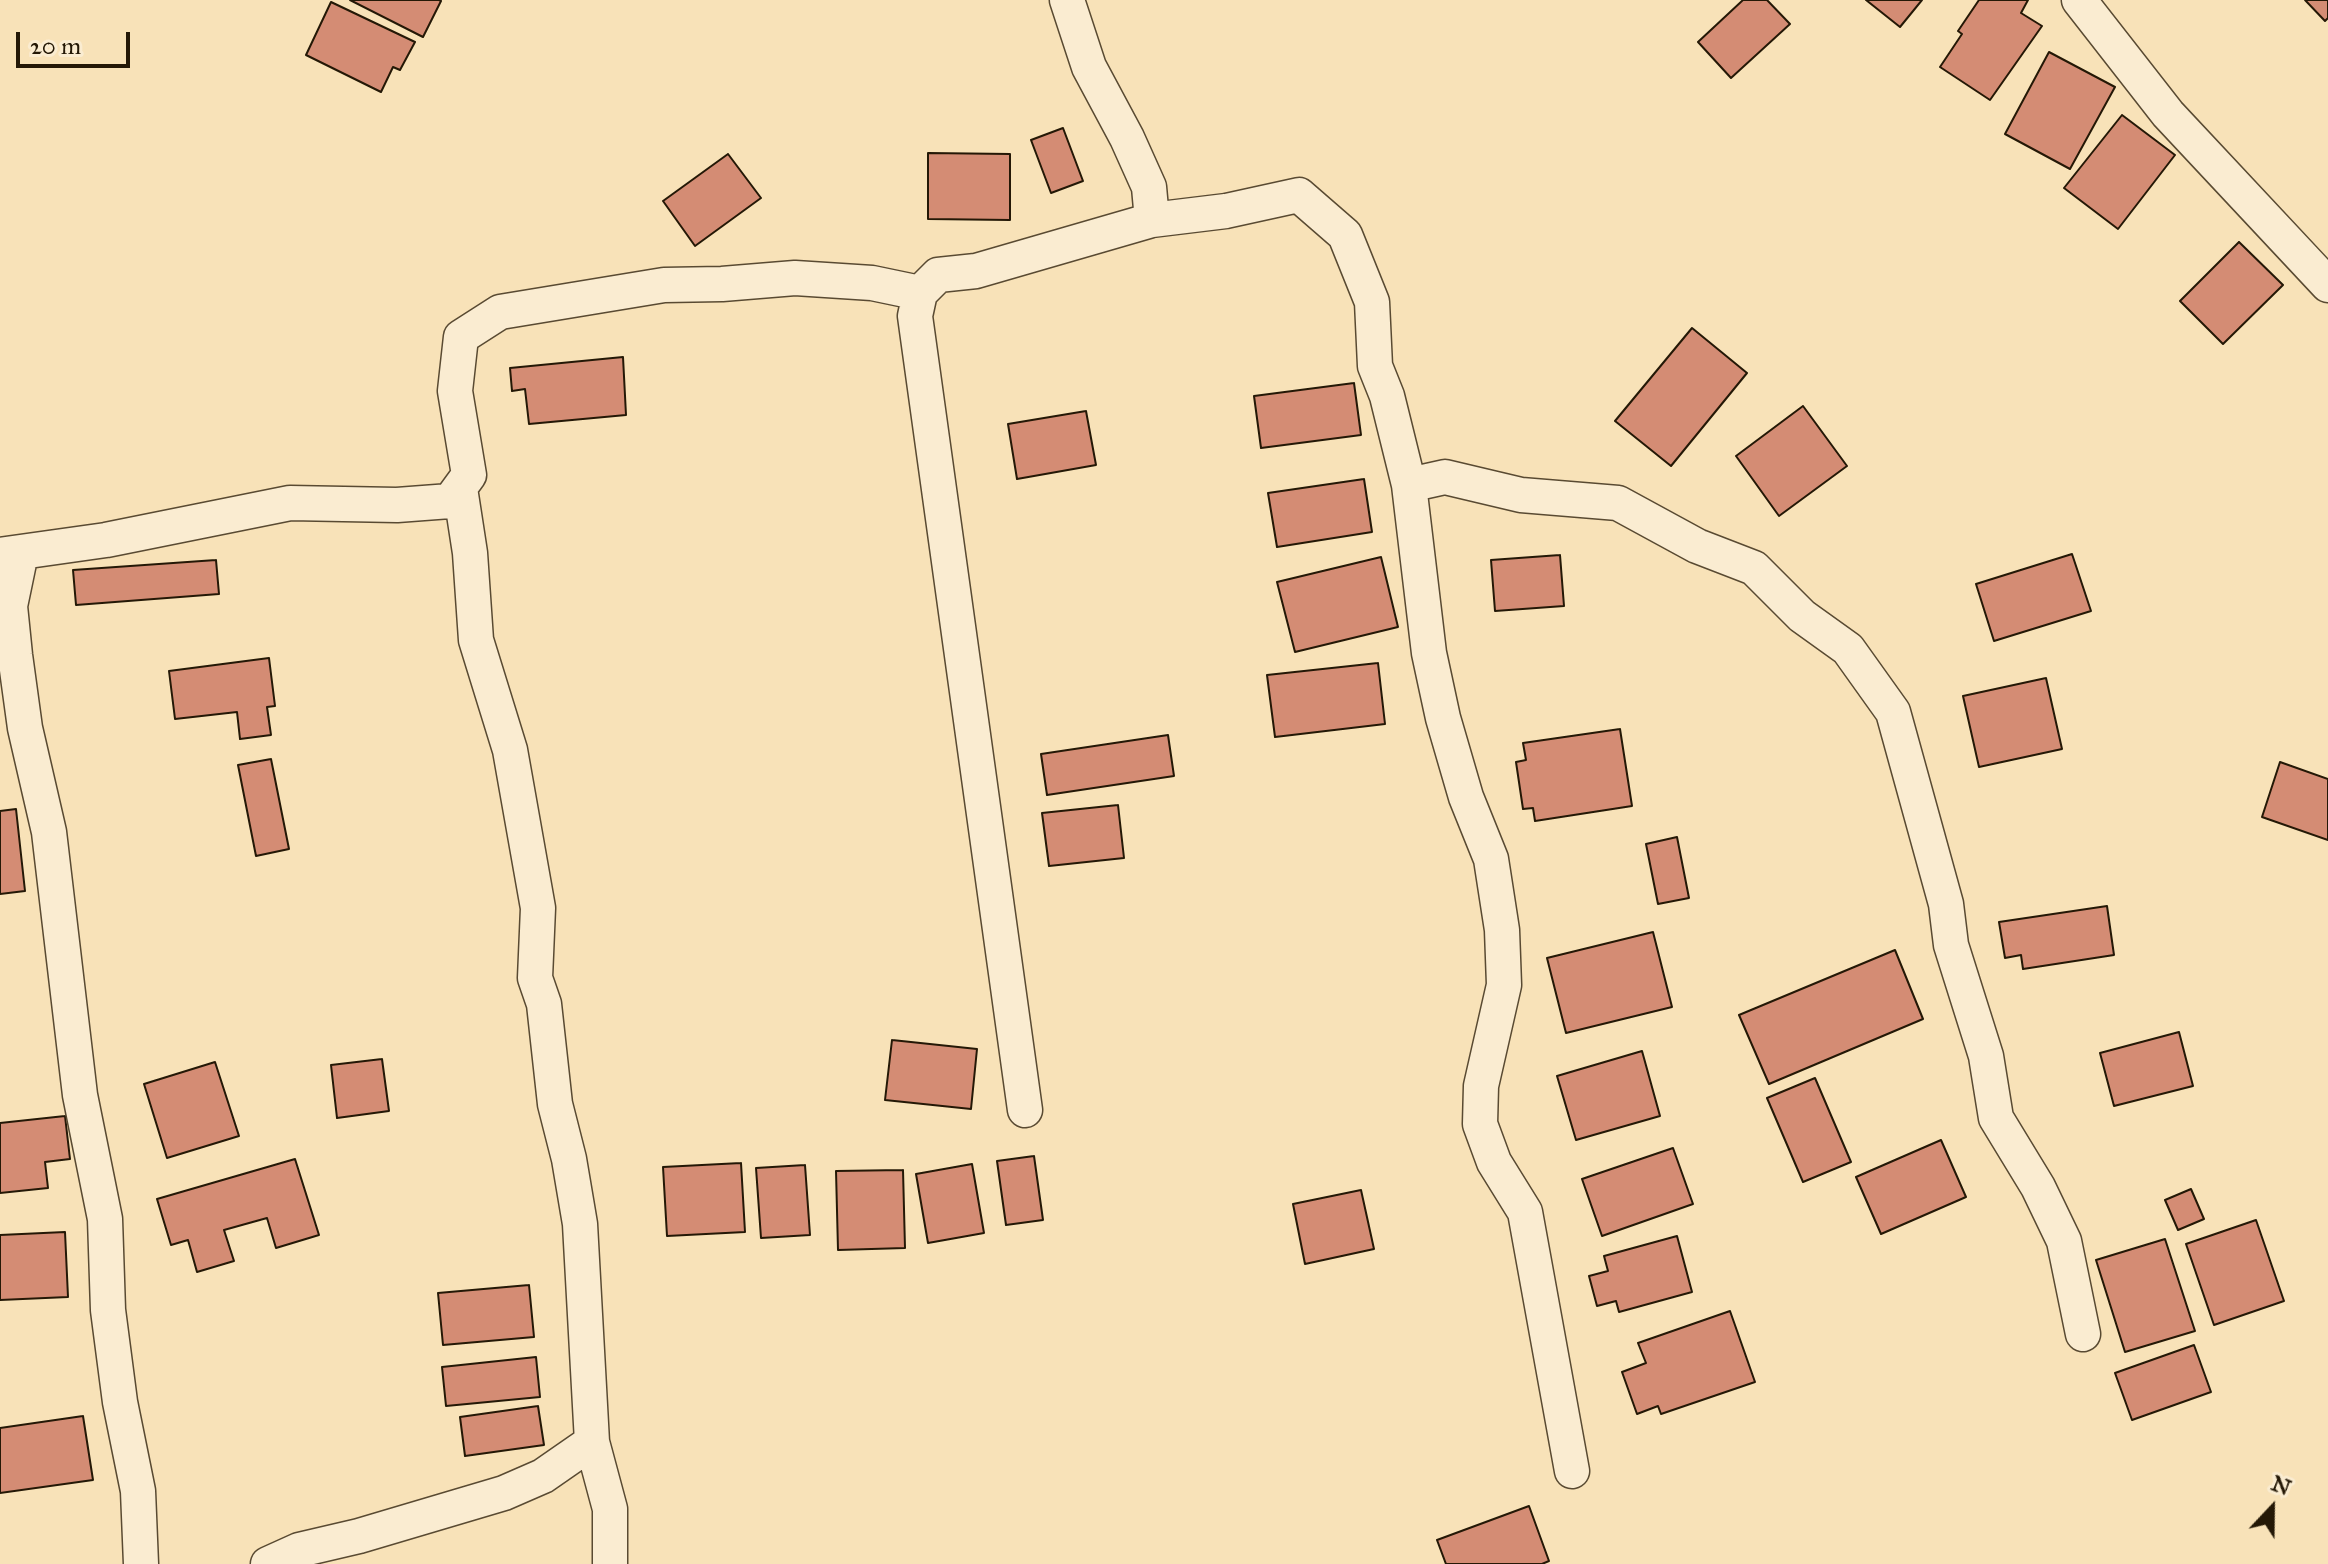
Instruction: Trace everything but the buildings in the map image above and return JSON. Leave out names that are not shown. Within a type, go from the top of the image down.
[{"type":"street","points":[[1067,0],[1089,67],[1149,187],[1152,220]]},
{"type":"street","points":[[2079,0],[2168,114],[2328,285]]},
{"type":"street","points":[[1025,1110],[915,316],[920,293],[938,275],[976,271],[1152,220],[1226,211],[1299,195],[1345,235],[1372,302],[1375,366],[1387,396],[1409,485],[1429,653],[1443,718],[1466,797],[1491,859],[1502,930],[1504,985],[1481,1086],[1480,1124],[1494,1162],[1525,1212],[1572,1471]]},
{"type":"street","points":[[141,1564],[138,1491],[120,1402],[108,1310],[105,1219],[80,1095],[49,832],[25,728],[10,606],[10,554],[137,534],[290,503],[397,505],[450,501],[469,475],[455,391],[461,337],[500,312],[664,285],[795,278],[872,283],[920,293]]},
{"type":"street","points":[[1409,485],[1445,477],[1521,495],[1618,503],[1697,546],[1754,568],[1802,616],[1848,649],[1893,712],[1946,904],[1951,945],[1986,1056],[1996,1118],[2038,1187],[2064,1241],[2083,1334]]},
{"type":"street","points":[[460,488],[470,553],[476,640],[510,750],[538,908],[535,978],[544,1004],[555,1104],[569,1159],[580,1224],[592,1442],[610,1509],[610,1564]]},
{"type":"street","points":[[268,1564],[299,1550],[359,1536],[504,1493],[543,1476],[592,1442]]}]
